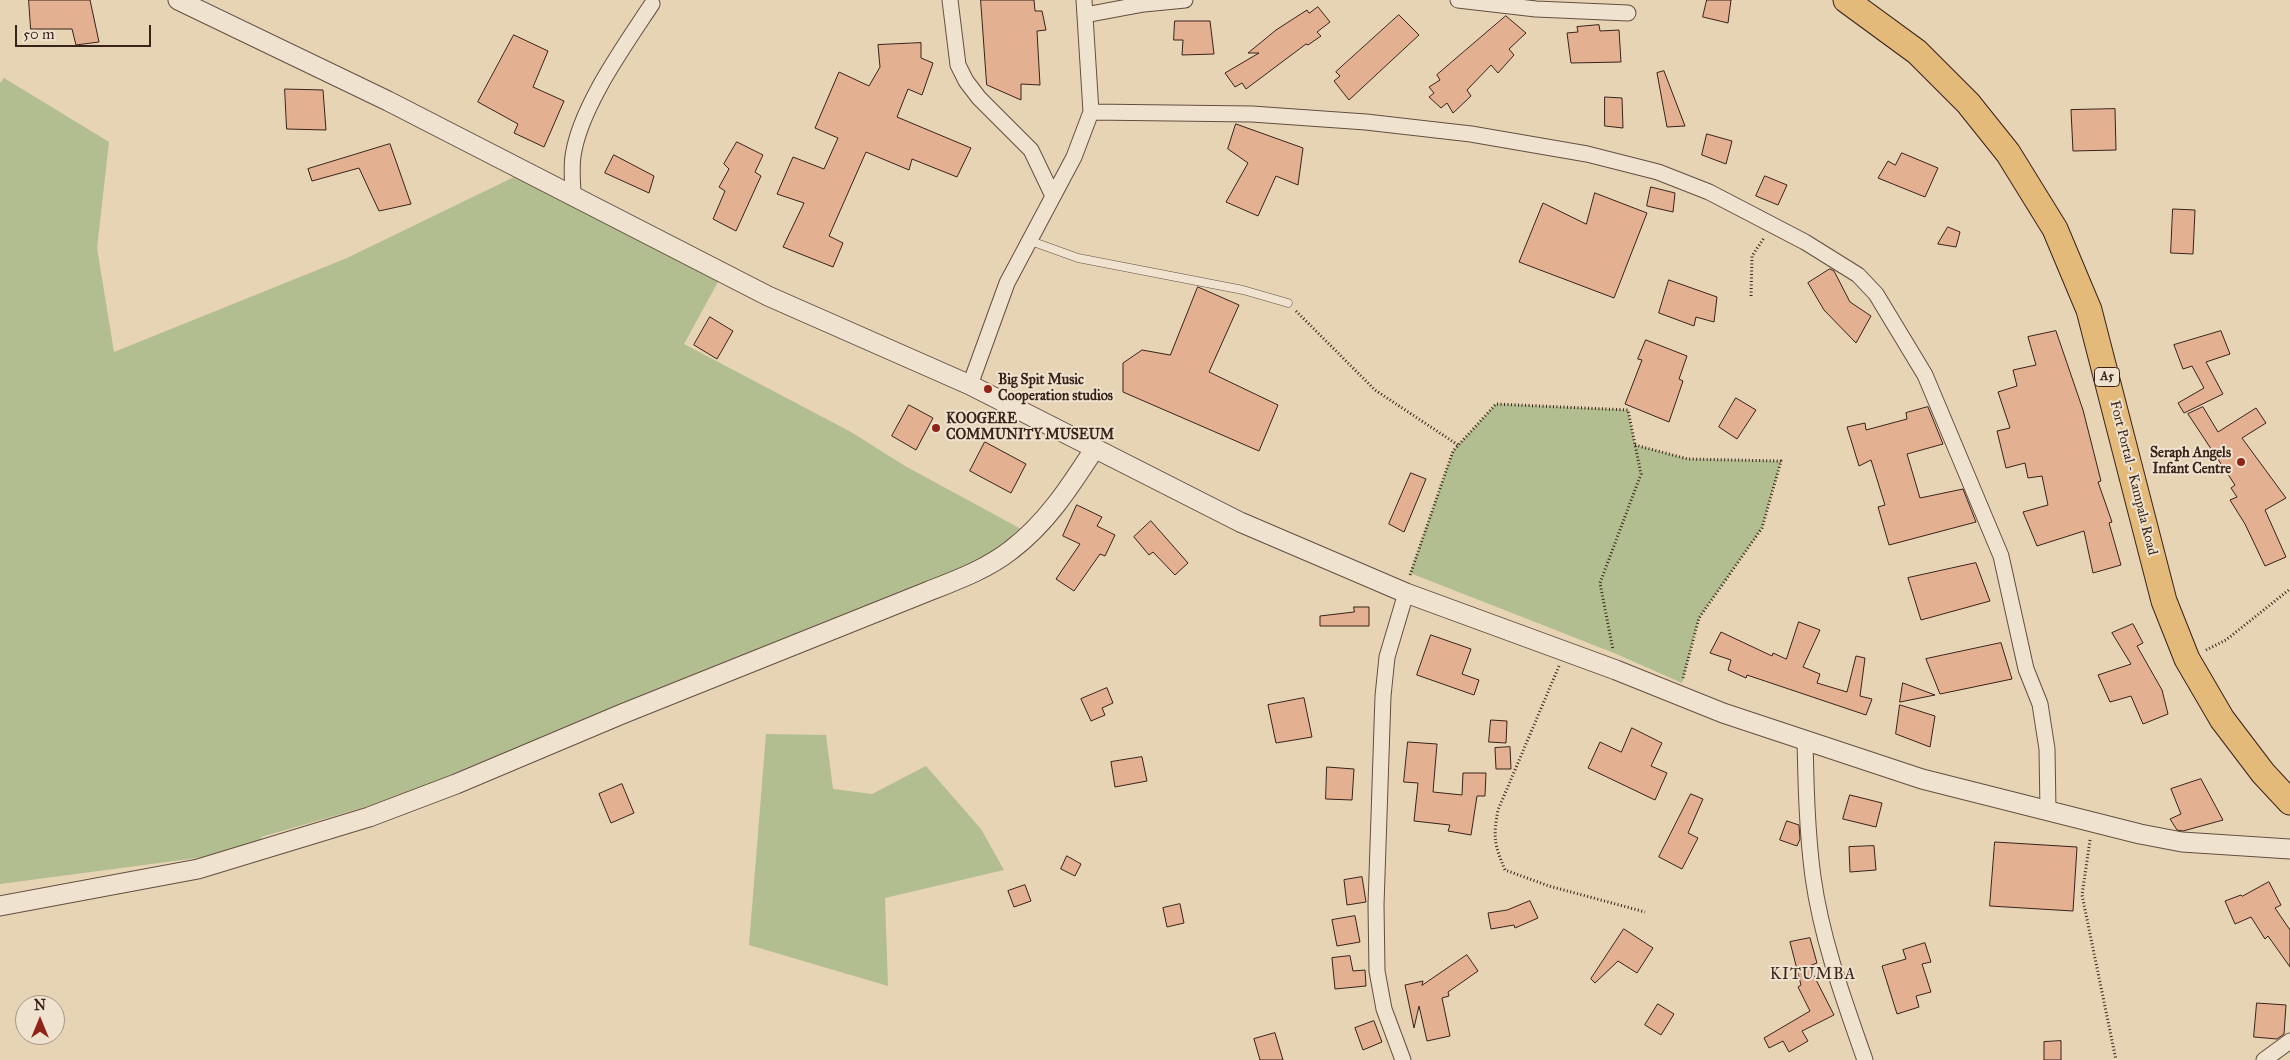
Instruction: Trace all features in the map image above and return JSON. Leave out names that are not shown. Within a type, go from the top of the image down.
[{"type":"highway","name":"Fort Portal - Kampala Road","points":[[1846,0],[1917,52],[1968,102],[2008,153],[2055,229],[2089,310],[2164,601],[2187,659],[2222,719],[2263,773],[2290,802]]},
{"type":"street","points":[[178,0],[388,101],[573,198],[768,296],[970,385],[1240,522],[1406,594],[1616,670],[1722,713],[1922,779],[2092,824],[2182,842],[2290,849]]},
{"type":"street","points":[[950,0],[958,65],[966,81],[979,98],[1031,150],[1053,196]]},
{"type":"street","points":[[970,385],[1007,283],[1028,240],[1074,157],[1091,112],[1085,7],[1185,0]]},
{"type":"street","points":[[1458,0],[1536,9],[1628,13]]},
{"type":"street","points":[[573,198],[573,154],[585,119],[609,71],[652,4]]},
{"type":"street","points":[[1091,112],[1252,114],[1385,124],[1533,143],[1658,172],[1710,192],[1830,256],[1858,275],[1876,294],[1926,375],[2001,556],[2025,662],[2040,704],[2047,749],[2048,811]]},
{"type":"street","points":[[0,906],[198,869],[369,817],[448,788],[622,714],[938,588],[973,573],[1010,551],[1060,502],[1096,448]]},
{"type":"street","points":[[1403,1060],[1384,1009],[1377,971],[1376,905],[1383,696],[1387,658],[1406,594]]},
{"type":"street","points":[[1805,740],[1807,812],[1813,878],[1836,980],[1866,1060]]},
{"type":"street","points":[[2264,1060],[2290,1041]]},
{"type":"lane","points":[[1028,240],[1078,258],[1243,290],[1288,303]]},
{"type":"path","points":[[1751,296],[1752,256],[1774,225]]},
{"type":"path","points":[[1288,303],[1375,390],[1458,445]]},
{"type":"path","points":[[1406,594],[1410,573],[1453,451],[1496,404],[1628,410],[1641,474],[1600,583],[1616,670]]},
{"type":"path","points":[[1635,445],[1688,460],[1781,461],[1762,528],[1699,618],[1682,683]]},
{"type":"path","points":[[2187,659],[2226,640],[2290,589]]},
{"type":"path","points":[[1565,652],[1498,810],[1494,835],[1497,852],[1505,870],[1549,886],[1645,912]]},
{"type":"path","points":[[2092,824],[2082,895],[2116,1060]]},
{"type":"green space","points":[[4,78],[109,142],[97,248],[114,352],[347,258],[514,177],[719,280],[684,344],[851,432],[905,466],[1021,529],[1005,551],[456,781],[261,837],[265,849],[0,884],[0,83]]},
{"type":"green space","points":[[1496,404],[1628,410],[1635,445],[1688,459],[1781,461],[1762,528],[1699,618],[1682,683],[1614,653],[1410,573],[1453,451]]},
{"type":"green space","points":[[766,734],[826,735],[833,789],[872,794],[926,766],[981,829],[1004,870],[885,898],[888,986],[749,945]]},
{"type":"building","points":[[29,0],[90,0],[99,42],[76,45],[72,29],[31,29]]},
{"type":"building","points":[[981,0],[1034,0],[1035,11],[1042,11],[1046,30],[1037,31],[1040,85],[1021,84],[1021,100],[987,85]]},
{"type":"building","points":[[1707,0],[1731,0],[1728,23],[1703,17]]},
{"type":"building","points":[[1318,7],[1330,22],[1317,32],[1321,36],[1308,45],[1306,44],[1246,89],[1242,83],[1235,87],[1225,73],[1259,53],[1248,53],[1276,30],[1307,10],[1309,13]]},
{"type":"building","points":[[1399,15],[1419,35],[1349,100],[1334,81],[1340,76],[1336,72]]},
{"type":"building","points":[[1506,16],[1526,33],[1509,49],[1514,55],[1498,73],[1491,65],[1467,90],[1471,96],[1453,113],[1447,103],[1441,108],[1429,97],[1434,93],[1429,87],[1440,80],[1437,75]]},
{"type":"building","points":[[1175,21],[1210,21],[1214,54],[1182,55],[1183,40],[1174,40]]},
{"type":"building","points":[[1599,25],[1600,31],[1619,30],[1621,62],[1571,63],[1567,33],[1578,32],[1577,27]]},
{"type":"building","points":[[514,35],[548,51],[533,87],[564,101],[544,147],[514,133],[518,124],[478,102]]},
{"type":"building","points":[[921,43],[921,58],[933,63],[922,95],[908,89],[897,117],[971,148],[957,177],[912,159],[909,170],[866,152],[829,236],[843,243],[833,267],[783,247],[804,203],[777,194],[793,157],[824,169],[838,138],[815,128],[839,72],[869,86],[880,67],[878,45]]},
{"type":"building","points":[[1664,71],[1685,126],[1667,127],[1657,73]]},
{"type":"building","points":[[285,89],[323,90],[326,130],[287,129]]},
{"type":"building","points":[[1605,97],[1622,98],[1623,128],[1605,126]]},
{"type":"building","points":[[2115,109],[2116,150],[2073,151],[2071,110]]},
{"type":"building","points":[[1236,124],[1303,148],[1298,185],[1276,176],[1258,216],[1226,202],[1248,163],[1228,149]]},
{"type":"building","points":[[1707,134],[1732,141],[1726,164],[1702,155]]},
{"type":"building","points":[[737,142],[763,155],[755,172],[761,176],[736,231],[713,219],[725,191],[719,187],[729,169],[724,164]]},
{"type":"building","points":[[390,144],[411,204],[379,211],[359,168],[312,181],[308,169]]},
{"type":"building","points":[[1902,153],[1938,168],[1925,197],[1878,178],[1888,161],[1895,165]]},
{"type":"building","points":[[614,155],[654,176],[649,193],[605,173]]},
{"type":"building","points":[[1765,176],[1787,185],[1778,205],[1756,196]]},
{"type":"building","points":[[1651,187],[1675,193],[1673,212],[1647,206]]},
{"type":"building","points":[[1595,193],[1647,213],[1614,298],[1519,262],[1543,203],[1586,224]]},
{"type":"building","points":[[2173,209],[2195,210],[2193,254],[2171,253]]},
{"type":"building","points":[[1948,227],[1960,232],[1956,247],[1938,244]]},
{"type":"building","points":[[1830,269],[1834,271],[1850,302],[1871,316],[1856,343],[1824,310],[1808,283]]},
{"type":"building","points":[[1669,280],[1717,297],[1714,322],[1696,317],[1694,326],[1659,313]]},
{"type":"building","points":[[1198,287],[1239,305],[1209,372],[1278,405],[1259,451],[1123,392],[1123,363],[1142,350],[1170,355]]},
{"type":"building","points":[[710,317],[733,331],[717,359],[694,345]]},
{"type":"building","points":[[2056,331],[2083,410],[2101,481],[2098,482],[2112,522],[2109,523],[2121,565],[2093,573],[2084,531],[2037,546],[2023,512],[2048,505],[2042,476],[2028,478],[2025,463],[2006,468],[1997,431],[2010,428],[1998,392],[2017,386],[2013,370],[2036,365],[2028,337]]},
{"type":"building","points":[[2221,331],[2230,354],[2206,362],[2223,394],[2184,413],[2178,403],[2204,388],[2192,366],[2183,369],[2174,345]]},
{"type":"building","points":[[1646,340],[1687,356],[1679,379],[1683,381],[1669,422],[1625,404],[1642,360],[1638,359]]},
{"type":"building","points":[[1736,398],[1756,410],[1737,439],[1719,427]]},
{"type":"building","points":[[909,405],[933,418],[916,450],[892,436]]},
{"type":"building","points":[[1928,407],[1943,444],[1907,454],[1920,498],[1963,489],[1976,522],[1889,545],[1878,507],[1885,505],[1871,460],[1859,466],[1847,427],[1865,423],[1866,430],[1907,419],[1906,413]]},
{"type":"building","points":[[2203,407],[2218,432],[2256,408],[2266,423],[2242,438],[2286,498],[2265,510],[2286,557],[2265,566],[2245,524],[2230,500],[2237,497],[2231,488],[2235,485],[2188,414]]},
{"type":"building","points":[[985,442],[1026,464],[1011,493],[970,471]]},
{"type":"building","points":[[1411,473],[1426,479],[1404,532],[1389,524]]},
{"type":"building","points":[[1077,505],[1102,517],[1097,526],[1115,535],[1105,556],[1100,554],[1074,591],[1056,579],[1080,544],[1063,536]]},
{"type":"building","points":[[1151,521],[1188,563],[1175,575],[1153,552],[1149,555],[1134,537]]},
{"type":"building","points":[[1976,563],[1990,601],[1921,620],[1908,578]]},
{"type":"building","points":[[1354,607],[1369,607],[1369,626],[1320,626],[1320,616],[1354,612]]},
{"type":"building","points":[[1799,622],[1820,630],[1803,667],[1820,674],[1817,683],[1847,692],[1856,656],[1865,658],[1860,696],[1872,699],[1866,715],[1747,675],[1746,678],[1728,670],[1731,660],[1710,653],[1721,632],[1772,656],[1773,653],[1786,659]]},
{"type":"building","points":[[2133,624],[2143,643],[2137,646],[2162,690],[2168,714],[2143,724],[2131,696],[2110,702],[2098,675],[2131,664],[2112,633]]},
{"type":"building","points":[[1431,635],[1471,649],[1462,674],[1479,680],[1474,695],[1417,675]]},
{"type":"building","points":[[2001,643],[2012,679],[1940,694],[1926,659]]},
{"type":"building","points":[[1903,683],[1935,695],[1900,702]]},
{"type":"building","points":[[1107,688],[1113,703],[1102,708],[1105,715],[1091,721],[1081,699]]},
{"type":"building","points":[[1304,698],[1312,737],[1276,743],[1268,705]]},
{"type":"building","points":[[1900,705],[1935,716],[1930,747],[1896,734]]},
{"type":"building","points":[[1491,720],[1507,721],[1506,743],[1489,742]]},
{"type":"building","points":[[1632,728],[1662,743],[1651,766],[1667,773],[1655,800],[1588,768],[1600,742],[1621,752]]},
{"type":"building","points":[[1408,742],[1437,744],[1433,792],[1462,795],[1463,773],[1486,773],[1485,796],[1477,796],[1471,835],[1448,831],[1450,825],[1414,821],[1418,783],[1404,782]]},
{"type":"building","points":[[1510,747],[1511,769],[1496,769],[1495,748]]},
{"type":"building","points":[[1142,757],[1147,781],[1115,787],[1111,762]]},
{"type":"building","points":[[1327,767],[1354,769],[1352,800],[1326,799]]},
{"type":"building","points":[[2201,779],[2223,820],[2183,831],[2177,830],[2170,819],[2181,814],[2171,789]]},
{"type":"building","points":[[622,784],[634,813],[611,823],[599,794]]},
{"type":"building","points":[[1691,794],[1703,799],[1688,833],[1698,838],[1682,869],[1659,857]]},
{"type":"building","points":[[1850,795],[1882,803],[1876,827],[1843,819]]},
{"type":"building","points":[[1787,821],[1799,825],[1800,839],[1797,846],[1780,840]]},
{"type":"building","points":[[1995,842],[2077,847],[2073,911],[1990,906]]},
{"type":"building","points":[[1874,846],[1876,870],[1850,872],[1849,847]]},
{"type":"building","points":[[1067,856],[1081,864],[1075,876],[1061,869]]},
{"type":"building","points":[[1362,877],[1366,902],[1347,905],[1344,880]]},
{"type":"building","points":[[2269,882],[2281,905],[2275,908],[2290,930],[2290,967],[2268,936],[2265,939],[2251,917],[2235,924],[2225,901],[2242,896]]},
{"type":"building","points":[[1025,885],[1031,901],[1014,907],[1008,891]]},
{"type":"building","points":[[1530,901],[1538,918],[1515,928],[1514,925],[1491,929],[1488,913],[1507,910]]},
{"type":"building","points":[[1180,904],[1184,923],[1167,927],[1163,908]]},
{"type":"building","points":[[1355,916],[1360,942],[1337,946],[1332,920]]},
{"type":"building","points":[[1624,929],[1653,948],[1637,973],[1618,961],[1595,983],[1591,979]]},
{"type":"building","points":[[1810,938],[1817,963],[1809,966],[1834,1015],[1802,1031],[1808,1041],[1789,1052],[1783,1041],[1769,1048],[1764,1038],[1810,1011],[1798,987],[1801,985],[1790,942]]},
{"type":"building","points":[[1925,943],[1931,962],[1922,964],[1931,992],[1916,996],[1919,1007],[1897,1014],[1882,966],[1906,959],[1903,950]]},
{"type":"building","points":[[1467,955],[1478,971],[1448,992],[1449,996],[1442,998],[1450,1036],[1427,1041],[1419,1006],[1414,1028],[1405,985],[1423,981],[1422,985]]},
{"type":"building","points":[[1350,956],[1353,971],[1365,970],[1366,986],[1335,989],[1332,958]]},
{"type":"building","points":[[2257,1003],[2286,1005],[2284,1034],[2277,1039],[2254,1037]]},
{"type":"building","points":[[1658,1004],[1674,1014],[1661,1035],[1645,1025]]},
{"type":"building","points":[[1374,1021],[1382,1042],[1363,1050],[1355,1028]]},
{"type":"building","points":[[1275,1033],[1283,1060],[1260,1060],[1254,1039]]},
{"type":"building","points":[[2061,1041],[2061,1060],[2044,1060],[2044,1042]]},
{"type":"place","name":"Big Spit Music Cooperation studios","points":[[988,389]]},
{"type":"place","name":"KOOGERE COMMUNITY MUSEUM","points":[[936,428]]},
{"type":"place","name":"Seraph Angels Infant Centre","points":[[2241,462]]},
{"type":"district","name":"KITUMBA","points":[[1813,975]]}]
